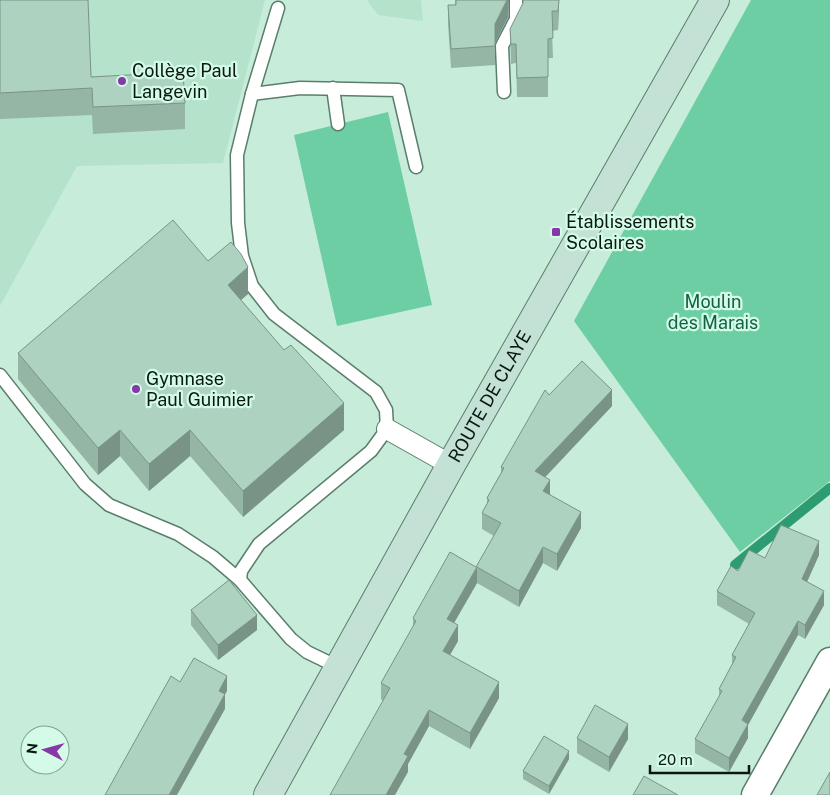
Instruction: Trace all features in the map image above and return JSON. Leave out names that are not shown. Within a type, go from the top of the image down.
[{"type":"main road","name":"ROUTE DE CLAYE","points":[[268,795],[451,465],[715,0]]},
{"type":"street","points":[[387,429],[451,465]]},
{"type":"street","points":[[755,795],[830,660]]},
{"type":"lane","points":[[504,92],[502,46],[516,19],[516,0]]},
{"type":"lane","points":[[240,580],[241,571],[259,544],[372,451],[387,429],[386,410],[376,392],[274,314],[252,286],[242,256],[237,155],[252,94],[278,8]]},
{"type":"lane","points":[[252,94],[300,88],[398,90],[416,167]]},
{"type":"lane","points":[[333,88],[338,124]]},
{"type":"lane","points":[[0,375],[85,484],[109,505],[178,534],[213,557],[240,580],[291,639],[306,652],[338,666]]},
{"type":"shaded area","name":"Collège Paul Langevin","points":[[0,0],[265,0],[223,163],[77,166],[0,306]]},
{"type":"shaded area","points":[[367,0],[421,0],[423,21],[378,15]]},
{"type":"green space","name":"Moulin des Marais","points":[[751,0],[830,0],[830,481],[740,552],[574,321]]},
{"type":"green space","points":[[388,112],[432,305],[337,326],[294,135]]},
{"type":"building","points":[[0,0],[88,0],[91,77],[183,72],[185,103],[93,107],[92,88],[0,93]]},
{"type":"building","points":[[456,0],[507,0],[495,24],[495,46],[451,49],[448,5],[456,5]]},
{"type":"building","points":[[523,0],[559,0],[558,11],[552,11],[553,38],[548,39],[548,77],[517,78],[516,44],[511,44],[510,29]]},
{"type":"building","name":"Gymnase Paul Guimier","points":[[173,220],[208,261],[231,242],[241,254],[248,267],[228,285],[284,350],[291,345],[344,403],[243,491],[190,430],[149,464],[120,430],[98,448],[18,353]]},
{"type":"building","points":[[582,361],[612,390],[535,471],[550,480],[543,491],[581,512],[557,554],[543,547],[519,591],[477,567],[447,619],[458,625],[443,651],[499,682],[470,733],[429,710],[404,754],[408,756],[386,795],[330,795],[390,688],[381,683],[416,621],[413,618],[450,552],[476,567],[501,523],[482,513],[489,500],[487,498],[504,468],[501,467],[545,390],[549,395]]},
{"type":"building","points":[[781,525],[819,541],[802,579],[824,591],[805,625],[798,621],[742,720],[748,724],[729,758],[695,739],[722,691],[719,689],[736,657],[732,655],[755,613],[717,591],[731,566],[738,571],[749,550],[765,558]]},
{"type":"building","points":[[229,580],[257,615],[218,645],[191,610]]},
{"type":"building","points":[[194,658],[227,676],[219,691],[225,694],[169,795],[105,795],[171,676],[180,682]]},
{"type":"building","points":[[595,705],[628,724],[609,757],[577,738]]},
{"type":"building","points":[[544,736],[569,751],[549,786],[523,771]]},
{"type":"building","points":[[830,772],[830,795],[817,795]]},
{"type":"building","points":[[644,776],[678,795],[633,795]]},
{"type":"waterway","points":[[735,565],[830,488]]},
{"type":"place","name":"Collège Paul Langevin","points":[[122,81]]},
{"type":"place","name":"Établissements Scolaires","points":[[556,232]]},
{"type":"place","name":"Gymnase Paul Guimier","points":[[136,389]]}]
